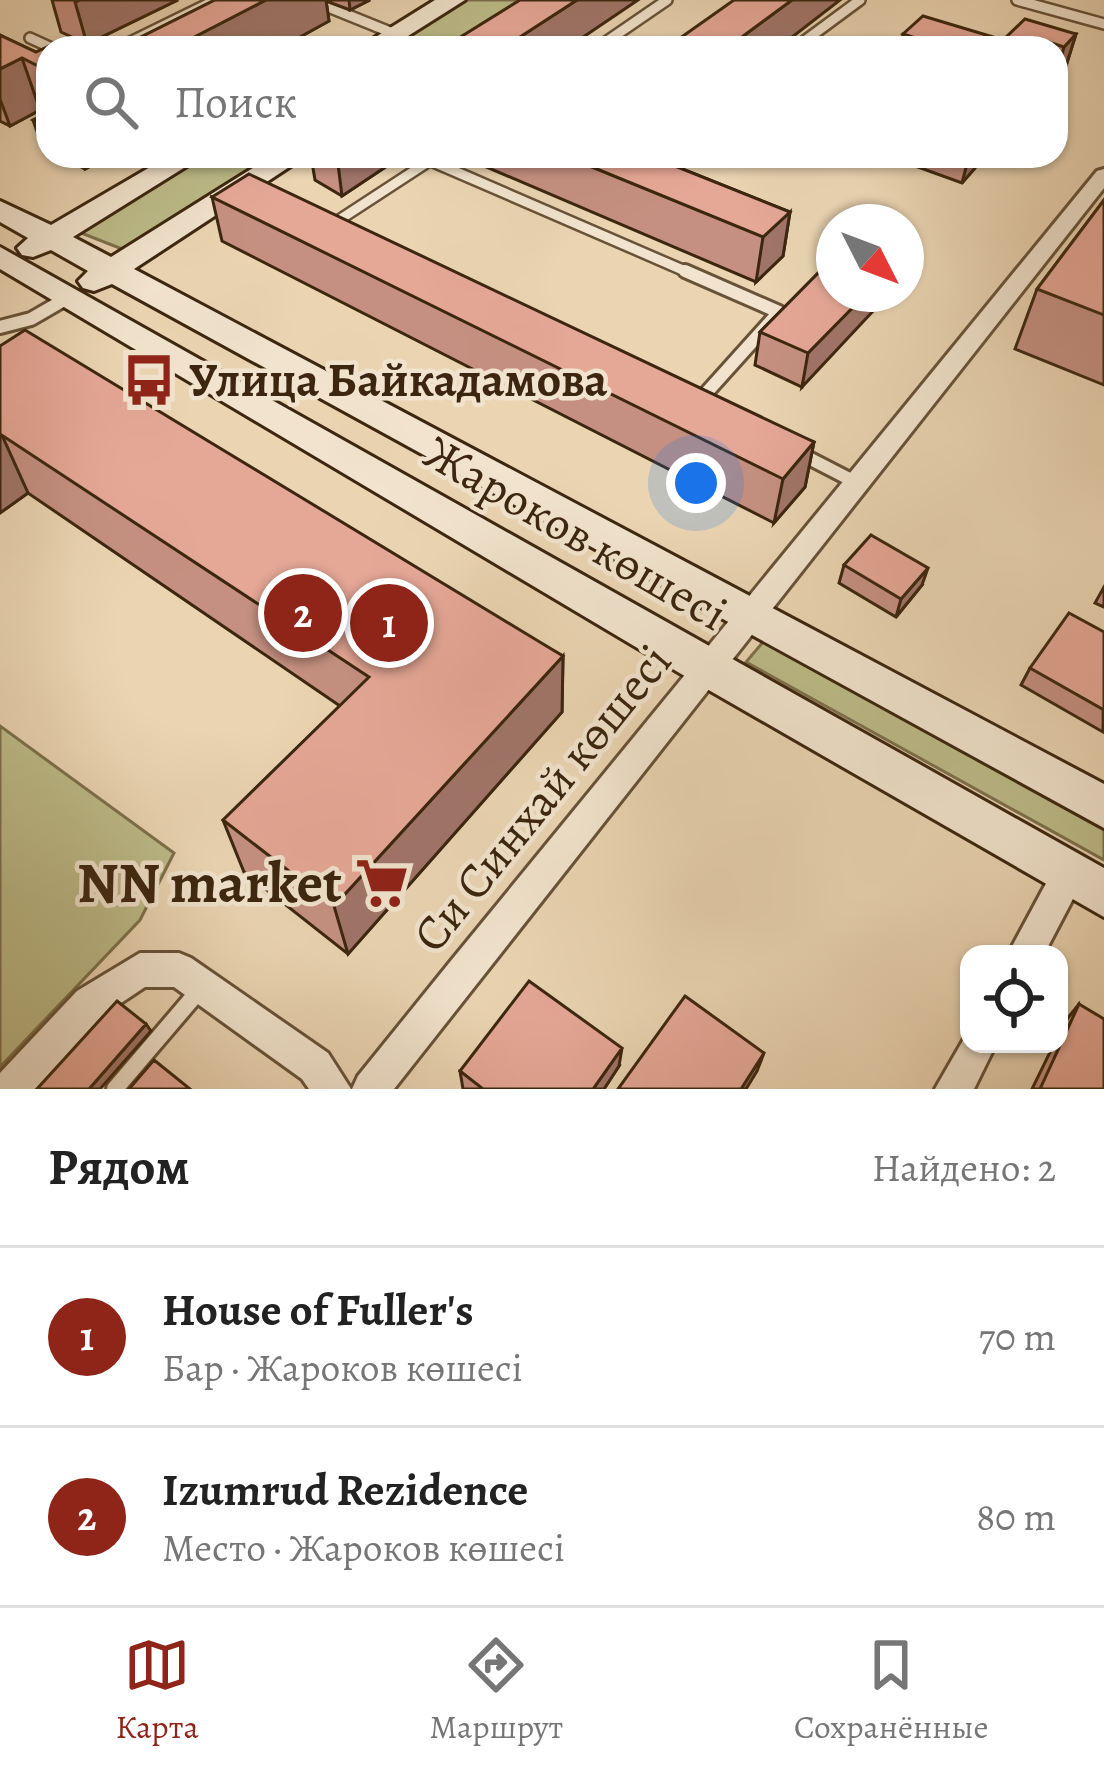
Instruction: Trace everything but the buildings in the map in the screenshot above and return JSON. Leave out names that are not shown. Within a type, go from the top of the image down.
[{"type":"main road","points":[[392,36],[452,0]]},
{"type":"main road","points":[[3,262],[168,168]]},
{"type":"main road","points":[[69,297],[265,185],[281,168]]},
{"type":"main road","name":"Жароков көшесі","points":[[0,210],[1104,807]]},
{"type":"main road","name":"Жароков көшесі","points":[[3,262],[1104,894]]},
{"type":"street","name":"Си Синхай көшесі","points":[[371,1089],[861,485],[1104,175]]},
{"type":"street","points":[[1030,945],[1069,874]]},
{"type":"street","points":[[10,1089],[90,1004],[140,970],[179,970],[315,1066],[332,1089]]},
{"type":"street","points":[[954,1089],[973,1053]]},
{"type":"lane","points":[[142,36],[215,0]]},
{"type":"lane","points":[[311,0],[395,34]]},
{"type":"lane","points":[[614,36],[667,0]]},
{"type":"lane","points":[[811,36],[860,0]]},
{"type":"lane","points":[[1017,0],[1104,24]]},
{"type":"lane","points":[[30,38],[36,41]]},
{"type":"lane","points":[[339,220],[419,168]]},
{"type":"lane","points":[[456,168],[778,312],[699,401]]},
{"type":"lane","points":[[318,210],[360,230]]},
{"type":"lane","points":[[0,327],[31,319],[69,297]]},
{"type":"lane","points":[[678,391],[720,412]]},
{"type":"lane","points":[[780,443],[861,485]]},
{"type":"lane","points":[[115,1089],[202,987]]},
{"type":"shaded area","points":[[461,0],[520,0],[462,36],[400,36]]},
{"type":"shaded area","points":[[175,168],[252,168],[122,249],[71,229]]},
{"type":"shaded area","points":[[764,641],[1104,824],[1104,860],[746,662]]},
{"type":"shaded area","points":[[0,726],[174,853],[140,920],[0,1067]]},
{"type":"place","name":"Улица Байкадамова","points":[[149,380]]},
{"type":"place","name":"Izumrud Rezidence","points":[[303,613]]},
{"type":"place","name":"House of Fuller's","points":[[389,623]]},
{"type":"place","name":"NN market","points":[[382,883]]}]
